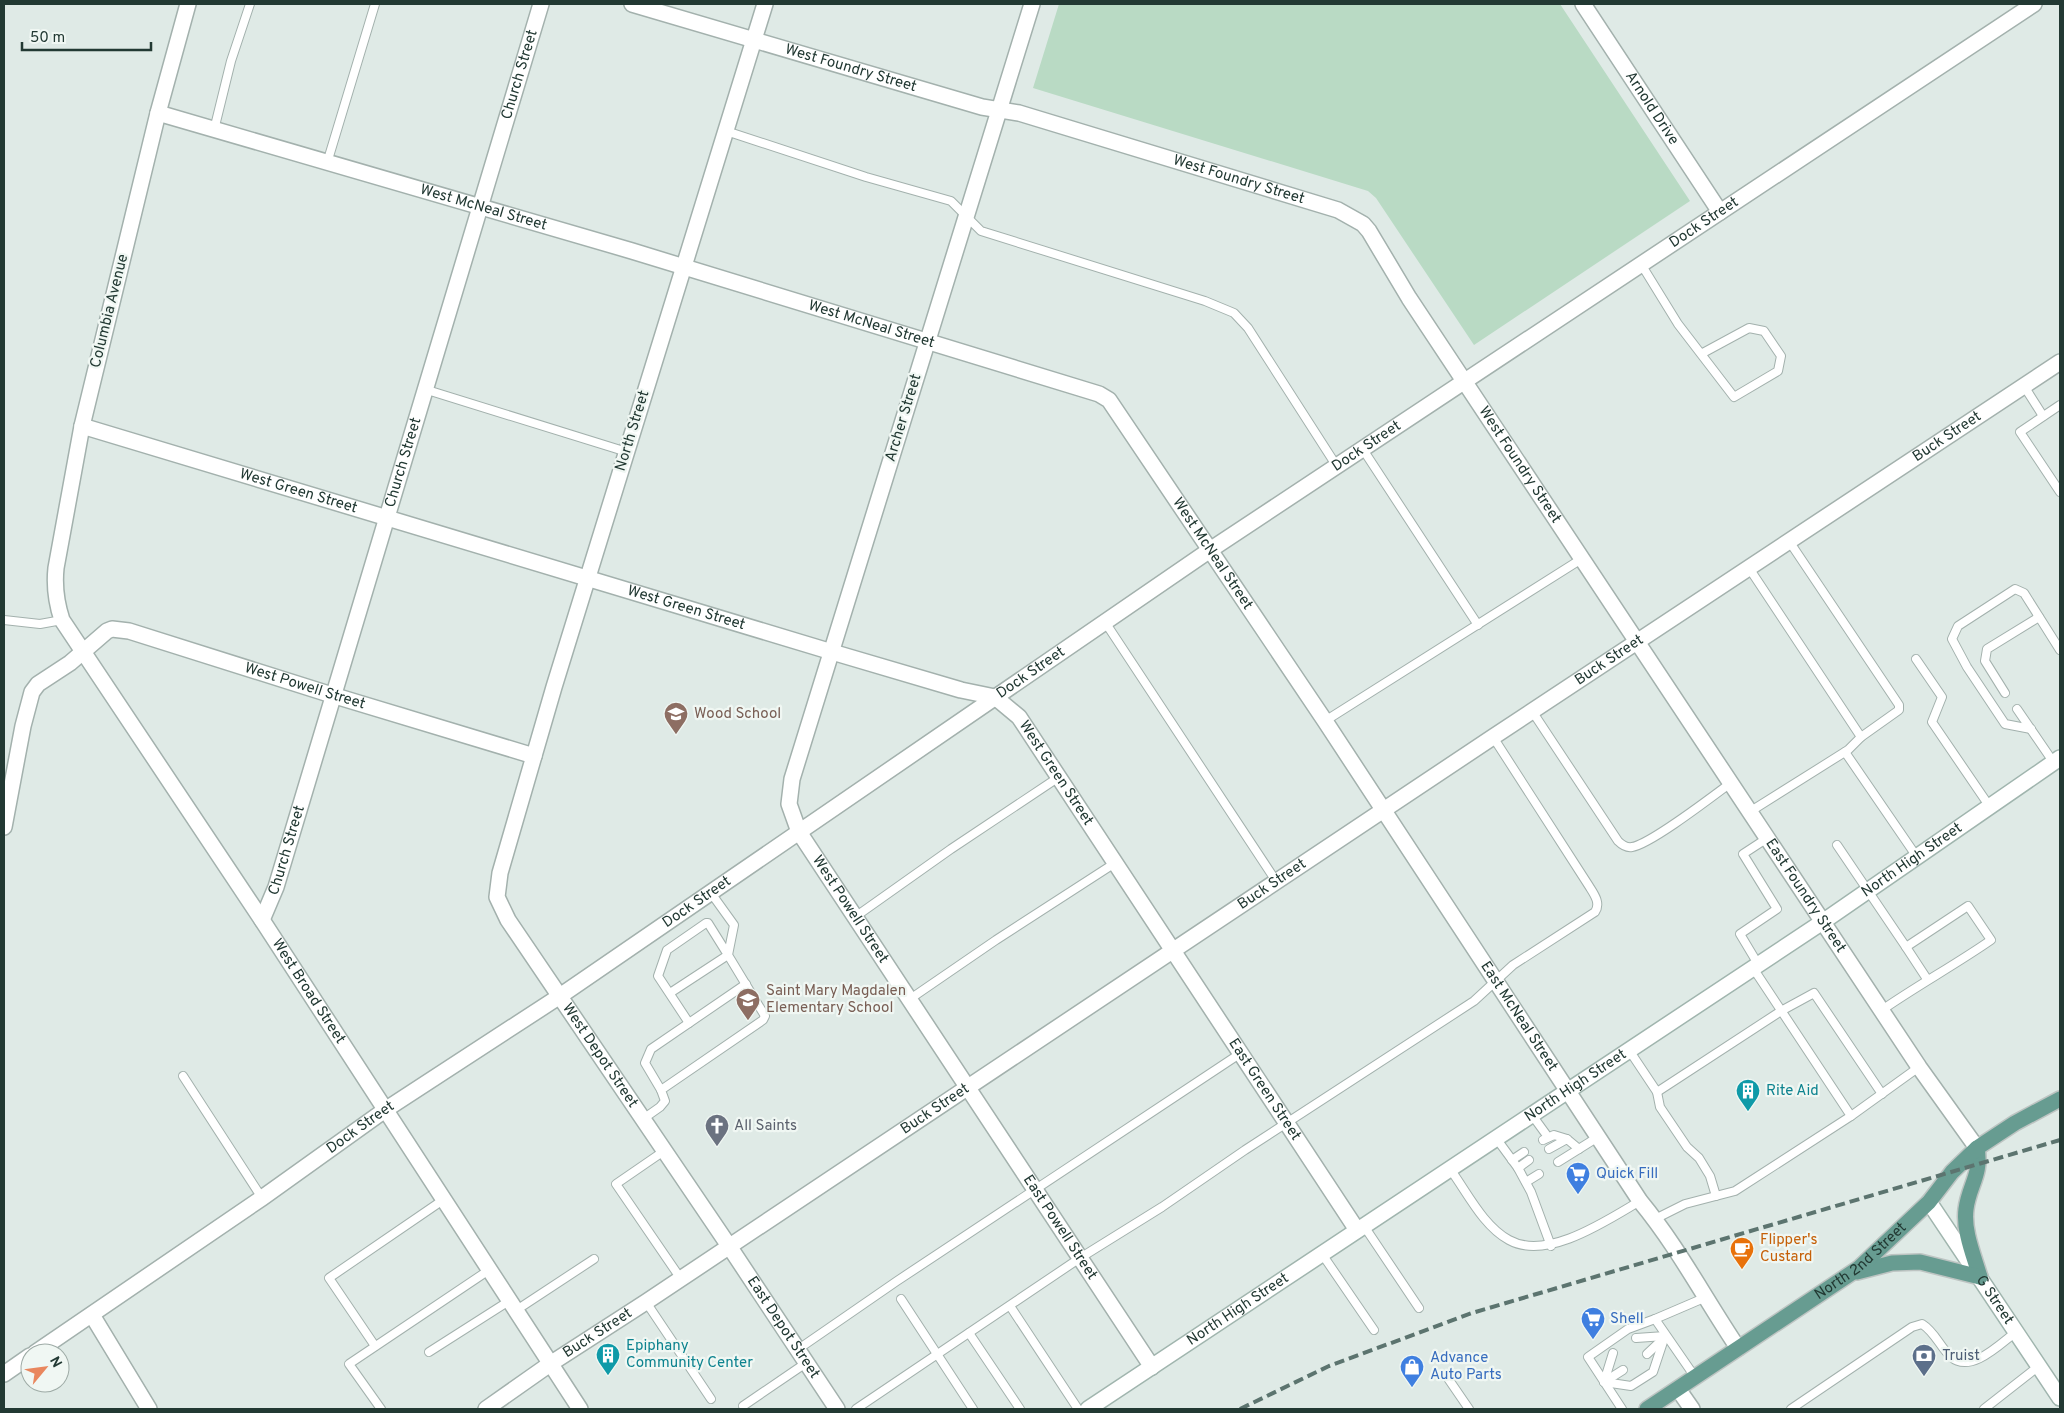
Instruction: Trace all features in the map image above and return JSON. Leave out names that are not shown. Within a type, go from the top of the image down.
[{"type":"main road","name":"North 2nd Street","points":[[1647,1409],[1852,1273],[1880,1250],[1929,1202],[1952,1172],[1978,1148],[2015,1123],[2060,1099]]},
{"type":"main road","points":[[1852,1273],[1892,1263],[1920,1262],[1980,1277],[1969,1238],[1966,1209],[1980,1163],[1978,1148]]},
{"type":"street","name":"Columbia Avenue","points":[[62,620],[56,603],[54,586],[82,426],[158,114],[188,4]]},
{"type":"street","name":"Church Street","points":[[262,920],[276,887],[385,516],[540,4]]},
{"type":"street","name":"West Foundry Street","points":[[632,4],[982,107],[1019,113],[1348,214],[1369,231],[1409,298],[1638,641]]},
{"type":"street","name":"North Street","points":[[504,859],[587,579],[765,4]]},
{"type":"street","name":"Archer Street","points":[[799,832],[789,804],[792,779],[1032,4]]},
{"type":"street","name":"Arnold Drive","points":[[1583,4],[1720,212]]},
{"type":"street","name":"Dock Street","points":[[50,1343],[262,1198],[385,1110],[560,996],[1210,550],[2034,4]]},
{"type":"street","name":"West McNeal Street","points":[[158,114],[684,266],[1099,394],[1109,400],[1383,810]]},
{"type":"street","name":"Buck Street","points":[[486,1409],[550,1364],[681,1279],[1493,736],[2060,362]]},
{"type":"street","name":"West Green Street","points":[[82,426],[832,652],[961,690],[995,697],[1019,717],[1173,950]]},
{"type":"street","name":"West Broad Street","points":[[62,620],[262,920],[580,1409]]},
{"type":"street","name":"West Powell Street","points":[[83,650],[107,631],[125,630],[332,696],[534,756]]},
{"type":"street","name":"East Foundry Street","points":[[1638,641],[1920,1067],[1978,1148]]},
{"type":"street","points":[[4,827],[23,726],[32,692],[38,684],[83,650]]},
{"type":"street","name":"North High Street","points":[[1088,1409],[1824,921],[2057,761]]},
{"type":"street","name":"East McNeal Street","points":[[1383,810],[1640,1202],[1655,1219],[1678,1252],[1704,1298],[1738,1348]]},
{"type":"street","name":"West Powell Street","points":[[799,832],[968,1086]]},
{"type":"street","name":"West Depot Street","points":[[504,859],[497,885],[497,897],[501,908],[729,1246]]},
{"type":"street","name":"East Green Street","points":[[1173,950],[1287,1124],[1360,1228]]},
{"type":"street","name":"East Powell Street","points":[[968,1086],[1152,1368]]},
{"type":"street","name":"G Street","points":[[1929,1202],[2060,1398]]},
{"type":"street","name":"East Depot Street","points":[[729,1246],[836,1409]]},
{"type":"street","points":[[92,1315],[149,1409]]},
{"type":"street","points":[[4,1374],[20,1363]]},
{"type":"street","points":[[1678,1388],[1692,1409]]},
{"type":"lane","points":[[214,130],[231,61],[250,4]]},
{"type":"lane","points":[[327,163],[374,4]]},
{"type":"lane","points":[[726,131],[866,178],[951,201],[981,231],[1206,302],[1234,313],[1248,328],[1336,466]]},
{"type":"lane","points":[[1641,264],[1678,324],[1701,354],[1734,397],[1778,371],[1781,356],[1764,331],[1749,328],[1701,354]]},
{"type":"lane","points":[[2024,386],[2043,416]]},
{"type":"lane","points":[[424,389],[627,452]]},
{"type":"lane","points":[[2060,405],[2020,432],[2060,492]]},
{"type":"lane","points":[[1362,448],[1478,625]]},
{"type":"lane","points":[[1751,811],[1845,752],[1860,740],[1861,737],[1899,710],[1899,705],[1789,541]]},
{"type":"lane","points":[[1325,721],[1583,558]]},
{"type":"lane","points":[[1749,568],[1861,737]]},
{"type":"lane","points":[[2031,729],[2005,724],[1966,667],[1952,638],[1958,626],[2015,589],[2024,593],[2060,650]]},
{"type":"lane","points":[[2005,693],[1985,661],[1987,649],[2039,617]]},
{"type":"lane","points":[[4,620],[40,624],[62,620]]},
{"type":"lane","points":[[1105,622],[1276,881]]},
{"type":"lane","points":[[1916,659],[1942,697],[1932,722],[1990,807]]},
{"type":"lane","points":[[2017,710],[2057,761]]},
{"type":"lane","points":[[1532,711],[1618,842],[1624,846],[1631,847],[1652,838],[1732,782]]},
{"type":"lane","points":[[856,1409],[1080,1258],[1162,1207],[1474,1001],[1513,965],[1595,912],[1598,907],[1598,901],[1493,736]]},
{"type":"lane","points":[[1845,752],[1917,857]]},
{"type":"lane","points":[[855,917],[951,849],[1059,777]]},
{"type":"lane","points":[[1769,837],[1743,854],[1777,909],[1740,934],[1782,1011],[1851,1116]]},
{"type":"lane","points":[[1837,845],[1927,979]]},
{"type":"lane","points":[[910,999],[996,940],[1115,863]]},
{"type":"lane","points":[[670,993],[728,955],[734,925],[711,893]]},
{"type":"lane","points":[[1882,1010],[1927,979],[1944,972],[1991,940],[1968,906],[1906,947]]},
{"type":"lane","points":[[661,1090],[763,1020],[765,1016],[706,923],[667,950],[658,976],[689,1023]]},
{"type":"lane","points":[[643,1119],[660,1108],[665,1101],[661,1090],[645,1064],[651,1048],[746,984]]},
{"type":"lane","points":[[1657,1092],[1782,1011],[1814,993],[1882,1094]]},
{"type":"lane","points":[[1630,1050],[1657,1092],[1660,1107],[1687,1147],[1699,1158],[1710,1176],[1716,1196]]},
{"type":"lane","points":[[797,1350],[1241,1054]]},
{"type":"lane","points":[[1655,1219],[1685,1204],[1735,1191],[1851,1116],[1920,1067]]},
{"type":"lane","points":[[183,1076],[262,1198]]},
{"type":"lane","points":[[1532,1115],[1545,1139],[1554,1135],[1567,1139],[1579,1149]]},
{"type":"lane","points":[[1558,1162],[1598,1137]]},
{"type":"lane","points":[[1496,1138],[1526,1182],[1551,1246]]},
{"type":"lane","points":[[1549,1149],[1567,1139]]},
{"type":"lane","points":[[664,1151],[616,1184],[681,1279]]},
{"type":"lane","points":[[1512,1160],[1524,1152]]},
{"type":"lane","points":[[1518,1168],[1529,1160]]},
{"type":"lane","points":[[1450,1169],[1488,1222],[1508,1240],[1528,1247],[1551,1246],[1608,1220],[1640,1202]]},
{"type":"lane","points":[[1526,1182],[1539,1174]]},
{"type":"lane","points":[[375,1346],[329,1278],[443,1200]]},
{"type":"lane","points":[[1360,1228],[1420,1308]]},
{"type":"lane","points":[[1322,1254],[1374,1330]]},
{"type":"lane","points":[[429,1352],[594,1259]]},
{"type":"lane","points":[[381,1409],[348,1364],[489,1270]]},
{"type":"lane","points":[[901,1298],[973,1409]]},
{"type":"lane","points":[[1622,1409],[1588,1357],[1628,1329],[1704,1298]]},
{"type":"lane","points":[[646,1302],[710,1398]]},
{"type":"lane","points":[[1010,1306],[1078,1409]]},
{"type":"lane","points":[[1655,1319],[1695,1377]]},
{"type":"lane","points":[[1791,1409],[1912,1327],[1922,1324],[1929,1329],[1952,1357],[1964,1362],[1978,1360],[2016,1332]]},
{"type":"lane","points":[[970,1333],[1020,1409]]},
{"type":"lane","points":[[1636,1338],[1665,1336]]},
{"type":"lane","points":[[1647,1354],[1665,1336]]},
{"type":"lane","points":[[1604,1382],[1631,1386],[1653,1372],[1665,1336]]},
{"type":"lane","points":[[1604,1382],[1612,1353]]},
{"type":"lane","points":[[743,1406],[806,1363]]},
{"type":"lane","points":[[1984,1409],[2039,1366]]},
{"type":"lane","points":[[1604,1382],[1623,1370]]},
{"type":"lane","points":[[1445,1374],[1469,1409]]},
{"type":"green space","points":[[1059,4],[1560,4],[1690,201],[1474,345],[1376,198],[1368,191],[1033,88]]},
{"type":"railway","points":[[1240,1409],[1329,1366],[1472,1313],[2060,1140]]},
{"type":"place","name":"Wood School","points":[[676,735]]},
{"type":"place","name":"Saint Mary Magdalen Elementary School","points":[[748,1021]]},
{"type":"place","name":"Rite Aid","points":[[1748,1112]]},
{"type":"place","name":"All Saints","points":[[717,1147]]},
{"type":"place","name":"Quick Fill","points":[[1578,1195]]},
{"type":"place","name":"Flipper's Custard","points":[[1742,1270]]},
{"type":"place","name":"Shell","points":[[1593,1340]]},
{"type":"place","name":"Epiphany Community Center","points":[[608,1376]]},
{"type":"place","name":"Truist","points":[[1924,1377]]},
{"type":"place","name":"Advance Auto Parts","points":[[1412,1388]]}]
